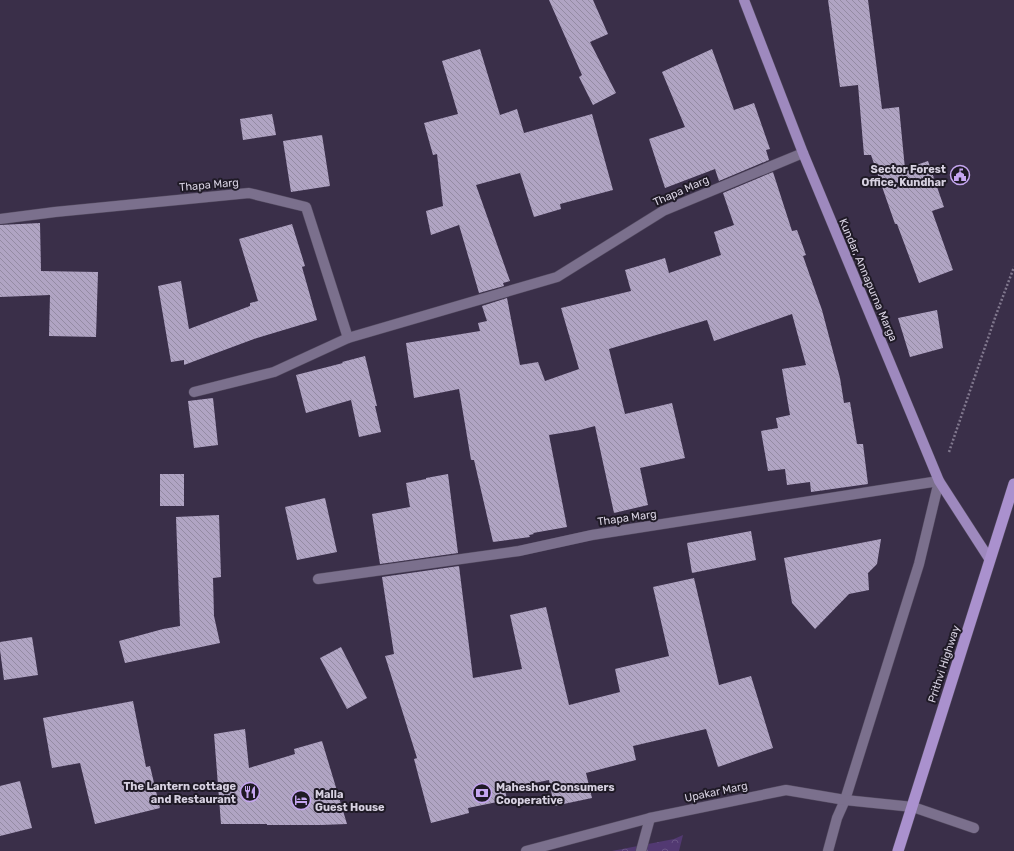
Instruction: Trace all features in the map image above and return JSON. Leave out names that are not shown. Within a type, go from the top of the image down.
[{"type":"highway","name":"Prithvi Highway","points":[[898,851],[913,808],[1014,484]]},
{"type":"main road","name":"Kundar, Annapurna Marga","points":[[744,0],[803,153],[939,481],[990,560]]},
{"type":"street","name":"Thapa Marg","points":[[194,392],[274,372],[348,338],[557,277],[663,211],[803,153]]},
{"type":"street","name":"Thapa Marg","points":[[0,219],[55,212],[249,193],[306,207],[348,338]]},
{"type":"street","name":"Thapa Marg","points":[[318,579],[519,551],[592,535],[939,481]]},
{"type":"street","points":[[828,851],[837,818],[845,800],[919,564],[939,481]]},
{"type":"street","name":"Upakar Marg","points":[[526,851],[650,818],[786,790],[845,800],[913,808],[974,828]]},
{"type":"street","points":[[641,851],[650,818]]},
{"type":"path","points":[[939,481],[1014,267]]},
{"type":"green space","points":[[683,835],[679,851],[612,851],[674,839]]},
{"type":"building","points":[[549,0],[593,0],[608,34],[590,42],[616,93],[593,105],[579,77],[582,75]]},
{"type":"building","points":[[828,0],[868,0],[882,109],[899,107],[905,169],[928,161],[944,207],[932,211],[953,270],[919,283],[897,224],[895,224],[871,155],[864,155],[858,85],[840,87]]},
{"type":"building","points":[[480,49],[500,115],[517,109],[524,133],[592,114],[613,190],[560,204],[561,209],[534,217],[520,173],[476,185],[510,281],[503,283],[504,286],[479,293],[459,225],[431,235],[426,211],[443,206],[437,154],[433,155],[424,123],[458,114],[442,61]]},
{"type":"building","points":[[712,49],[734,110],[754,103],[770,149],[766,150],[769,160],[719,181],[715,169],[665,188],[649,139],[685,127],[662,72]]},
{"type":"building","points":[[272,114],[276,135],[243,140],[240,119]]},
{"type":"building","points":[[322,135],[330,186],[291,192],[283,141]]},
{"type":"building","points":[[773,172],[792,231],[797,230],[806,255],[803,256],[822,310],[840,378],[844,403],[850,402],[857,444],[863,444],[868,484],[811,492],[810,482],[787,485],[785,469],[768,471],[761,431],[778,428],[776,418],[790,415],[782,369],[806,365],[792,314],[714,341],[707,320],[609,349],[625,414],[672,403],[685,458],[640,468],[648,505],[614,513],[595,426],[549,435],[567,527],[533,533],[534,534],[529,535],[530,537],[493,542],[474,460],[471,460],[459,389],[414,398],[406,343],[480,331],[478,323],[487,321],[482,306],[507,298],[520,365],[538,362],[545,381],[579,369],[561,308],[631,291],[625,270],[665,258],[669,273],[721,255],[714,232],[734,225],[723,193]]},
{"type":"building","points":[[40,223],[41,271],[98,272],[96,337],[49,336],[50,295],[0,297],[0,225]]},
{"type":"building","points":[[292,224],[305,266],[302,267],[317,320],[257,338],[184,365],[184,360],[171,362],[158,286],[181,281],[189,329],[250,306],[250,303],[258,301],[239,239]]},
{"type":"building","points":[[937,310],[943,348],[910,357],[898,318]]},
{"type":"building","points":[[365,356],[377,406],[375,406],[381,432],[359,437],[351,400],[306,413],[296,375]]},
{"type":"building","points":[[213,398],[218,445],[194,448],[188,401]]},
{"type":"building","points":[[160,474],[184,474],[184,506],[160,506]]},
{"type":"building","points":[[448,474],[458,553],[380,564],[372,514],[410,507],[406,483]]},
{"type":"building","points":[[325,498],[337,552],[297,560],[285,507]]},
{"type":"building","points":[[219,515],[221,577],[213,578],[214,616],[220,643],[125,663],[119,641],[180,626],[176,517]]},
{"type":"building","points":[[751,531],[756,560],[692,573],[687,543]]},
{"type":"building","points":[[881,539],[877,564],[868,573],[869,590],[849,594],[815,629],[792,603],[784,558]]},
{"type":"building","points":[[459,566],[473,678],[522,669],[510,615],[546,607],[569,705],[620,692],[615,669],[669,656],[653,587],[694,578],[719,685],[751,676],[773,748],[718,767],[706,729],[633,746],[636,760],[586,773],[592,798],[554,806],[549,780],[505,789],[507,800],[468,808],[469,813],[431,823],[414,759],[417,758],[385,656],[394,654],[382,577]]},
{"type":"building","points":[[32,637],[38,675],[4,680],[0,642]]},
{"type":"building","points":[[341,647],[367,698],[347,709],[320,658]]},
{"type":"building","points":[[133,701],[146,767],[150,766],[160,808],[95,824],[80,763],[52,768],[43,718]]},
{"type":"building","points":[[245,729],[249,768],[295,754],[294,749],[322,741],[347,824],[221,824],[214,734]]},
{"type":"building","points":[[20,781],[32,828],[0,836],[0,786]]},
{"type":"place","name":"Sector Forest Office, Kundhar","points":[[960,175]]},
{"type":"place","name":"The Lantern cottage and Restaurant","points":[[250,792]]},
{"type":"place","name":"Maheshor Consumers Cooperative","points":[[482,793]]},
{"type":"place","name":"Malla Guest House","points":[[301,800]]}]
